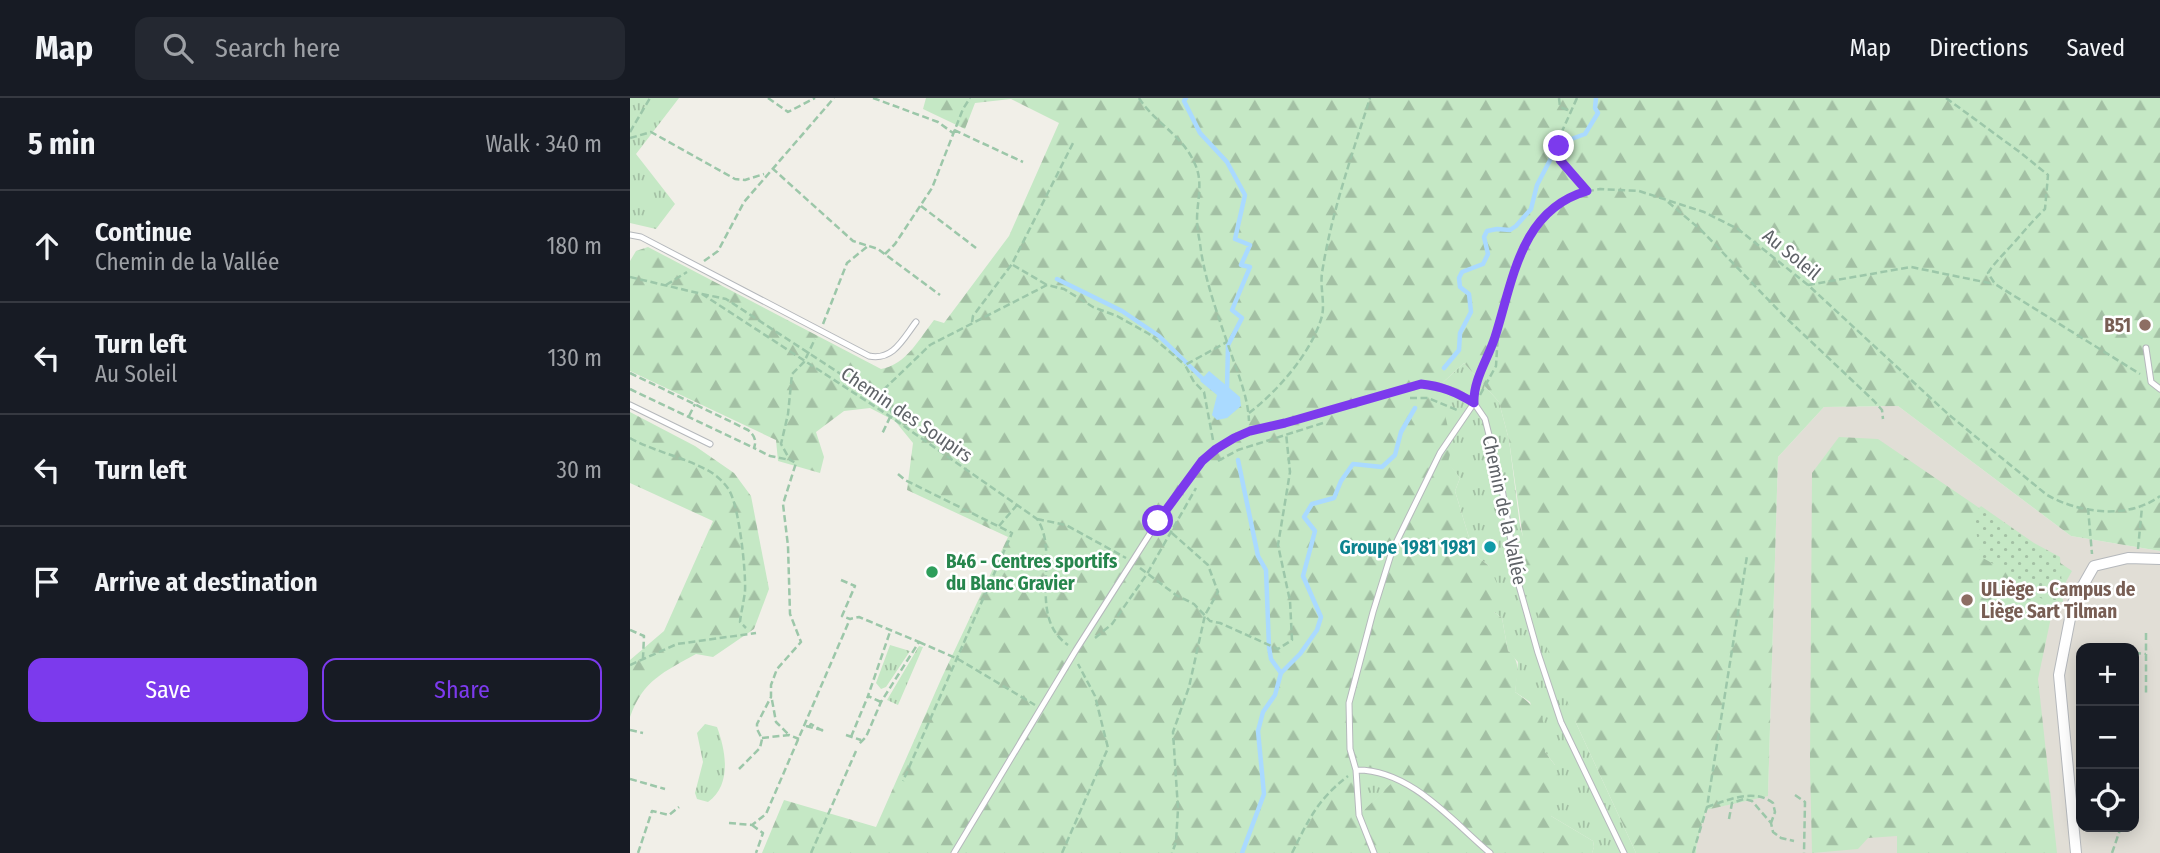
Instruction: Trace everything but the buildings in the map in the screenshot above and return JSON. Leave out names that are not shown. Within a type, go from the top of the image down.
[{"type":"street","points":[[2076,853],[2059,675],[2074,603],[2094,566],[2128,558],[2160,559]]},
{"type":"lane","points":[[630,235],[641,237],[869,356],[886,357],[916,323]]},
{"type":"lane","points":[[2146,348],[2151,382],[2160,389]]},
{"type":"lane","points":[[954,853],[1076,650],[1158,521],[1202,461],[1216,449],[1250,431],[1421,384],[1439,386],[1457,392],[1474,403],[1440,453],[1392,551],[1349,703],[1350,749],[1356,770],[1359,815],[1374,853]]},
{"type":"lane","name":"Chemin de la Vallée","points":[[1474,403],[1485,419],[1492,442],[1518,582],[1561,722],[1624,853]]},
{"type":"lane","points":[[630,405],[710,444]]},
{"type":"lane","points":[[1356,770],[1370,770],[1406,784],[1433,803],[1490,853]]},
{"type":"path","points":[[630,132],[650,98]]},
{"type":"path","points":[[768,98],[788,112],[815,98]]},
{"type":"path","points":[[665,286],[718,251],[744,202],[834,98]]},
{"type":"path","points":[[873,98],[938,122],[954,132],[1023,162]]},
{"type":"path","points":[[886,254],[932,188],[970,98]]},
{"type":"path","points":[[1139,98],[1148,112],[1182,142],[1199,175],[1200,200],[1197,220],[1202,254],[1249,413],[1250,431]]},
{"type":"path","points":[[1249,413],[1269,398],[1305,352],[1322,315],[1322,275],[1347,171],[1370,98]]},
{"type":"path","points":[[1559,98],[1560,107],[1569,111]]},
{"type":"path","points":[[1577,98],[1559,138],[1560,160],[1587,191]]},
{"type":"path","points":[[1946,98],[2048,175],[2045,209],[2007,251],[1996,259],[1988,273],[1995,284]]},
{"type":"path","points":[[630,138],[651,132],[735,179],[751,179],[767,173]]},
{"type":"path","points":[[972,323],[973,316],[1012,264],[1073,143]]},
{"type":"path","points":[[772,168],[853,242],[886,254],[940,295]]},
{"type":"path","name":"Au Soleil","points":[[1474,403],[1473,390],[1497,328],[1516,263],[1532,229],[1561,203],[1587,191],[1632,190],[1704,212],[1729,223],[1808,285],[1948,415],[2034,486],[2064,504],[2118,511],[2142,507],[2160,496]]},
{"type":"path","points":[[1664,199],[1701,230],[1783,315],[1874,401],[1882,410],[1883,419]]},
{"type":"path","points":[[921,206],[976,248]]},
{"type":"path","points":[[790,460],[781,444],[788,414],[792,374],[804,362],[820,330],[841,274],[853,256],[868,246]]},
{"type":"path","points":[[1012,264],[1047,285],[1064,289],[1149,334],[1185,365],[1194,382],[1204,392],[1216,449]]},
{"type":"path","points":[[1808,285],[1911,267],[1995,284],[2151,382]]},
{"type":"path","name":"Chemin des Soupirs","points":[[630,277],[702,295],[891,417],[1037,519]]},
{"type":"path","points":[[876,397],[930,345],[1047,285]]},
{"type":"path","points":[[702,295],[726,299],[891,408],[891,417],[881,435]]},
{"type":"path","points":[[1474,403],[1486,387],[1496,366],[1497,328]]},
{"type":"path","points":[[1185,365],[1227,341]]},
{"type":"path","points":[[630,373],[748,430],[754,435],[754,448]]},
{"type":"path","points":[[630,389],[770,456],[796,463],[783,505],[788,546],[790,614],[801,642],[777,670],[771,685],[771,697],[776,722],[789,735],[799,739]]},
{"type":"path","points":[[1400,400],[1428,398],[1466,415]]},
{"type":"path","points":[[689,416],[695,404]]},
{"type":"path","points":[[1212,467],[1238,450],[1331,420]]},
{"type":"path","points":[[1037,519],[1066,525],[1133,562],[1176,596],[1194,604],[1210,621],[1278,649],[1292,640],[1290,601],[1278,545],[1290,472],[1285,423]]},
{"type":"path","points":[[630,438],[712,472],[729,490],[744,566],[745,591],[740,622],[746,628]]},
{"type":"path","points":[[898,474],[905,480],[1012,533],[903,781]]},
{"type":"path","points":[[1076,650],[1107,629],[1147,574],[1200,481]]},
{"type":"path","points":[[999,526],[1017,505]]},
{"type":"path","points":[[2137,559],[2142,507]]},
{"type":"path","points":[[2088,508],[2094,566]]},
{"type":"path","points":[[1037,519],[1044,529],[1045,587],[1055,632],[1076,650],[1096,696],[1108,748],[1062,853]]},
{"type":"path","points":[[1158,521],[1208,565],[1219,592],[1205,615],[1189,687],[1173,732],[1178,809],[1176,842],[1172,853]]},
{"type":"path","points":[[1693,853],[1707,807],[1747,556]]},
{"type":"path","points":[[841,580],[855,586],[842,616],[850,619],[859,617],[892,629],[958,659],[1041,708]]},
{"type":"path","points":[[752,825],[766,814],[807,726],[850,619]]},
{"type":"path","points":[[851,737],[892,629]]},
{"type":"path","points":[[630,630],[644,636],[643,658]]},
{"type":"path","points":[[631,666],[677,644],[756,633]]},
{"type":"path","points":[[2146,633],[2147,693]]},
{"type":"path","points":[[846,735],[860,742],[866,737],[881,702],[919,642]]},
{"type":"path","points":[[2139,653],[2146,654]]},
{"type":"path","points":[[868,696],[881,702]]},
{"type":"path","points":[[739,769],[761,748],[762,738],[757,724],[771,697]]},
{"type":"path","points":[[807,726],[824,731]]},
{"type":"path","points":[[630,730],[643,733]]},
{"type":"path","points":[[762,738],[789,735]]},
{"type":"path","points":[[811,853],[856,751]]},
{"type":"path","points":[[1292,853],[1321,800],[1356,770]]},
{"type":"path","points":[[630,779],[665,789]]},
{"type":"path","points":[[1707,807],[1734,798],[1756,795],[1773,803],[1775,812],[1771,823]]},
{"type":"path","points":[[1795,795],[1805,802],[1804,853]]},
{"type":"path","points":[[1730,819],[1732,803],[1744,799],[1756,804],[1771,823],[1773,832],[1781,838],[1794,841]]},
{"type":"path","points":[[638,853],[652,811],[669,815],[679,807]]},
{"type":"path","points":[[729,823],[752,825],[763,833],[755,853]]},
{"type":"path","points":[[2112,853],[2119,832]]},
{"type":"shaded area","name":"ULiège - Campus de Liège Sart Tilman","points":[[1898,406],[2071,536],[2160,551],[2160,853],[1696,853],[1706,810],[1768,795],[1778,457],[1824,407]]},
{"type":"green space","points":[[630,98],[679,98],[636,154],[675,204],[656,229],[630,223]]},
{"type":"green space","points":[[926,98],[2160,98],[2160,551],[2071,536],[1898,406],[1824,407],[1778,457],[1768,796],[1706,810],[1696,853],[1636,853],[1576,723],[1550,658],[1529,581],[1509,440],[1499,402],[1464,363],[1439,386],[1452,447],[1448,462],[1460,478],[1455,491],[1474,554],[1489,566],[1501,592],[1494,602],[1494,612],[1502,618],[1508,651],[1517,664],[1515,692],[1536,710],[1545,725],[1545,752],[1555,765],[1562,794],[1551,816],[1593,841],[1592,853],[762,853],[784,800],[876,827],[1008,537],[907,490],[913,443],[895,421],[870,408],[844,411],[816,432],[824,457],[820,473],[778,461],[776,440],[630,371],[630,261],[636,251],[648,247],[881,369],[890,367],[905,357],[934,320],[944,323],[1009,236],[1059,123],[1011,99],[975,103],[965,129],[923,109]],"holes":[[[1357,770],[1396,779],[1360,814]]]},
{"type":"green space","points":[[1464,363],[1499,402],[1509,440],[1520,526],[1576,723],[1636,853],[1592,853],[1593,841],[1551,816],[1555,765],[1545,752],[1530,702],[1515,692],[1518,662],[1508,651],[1502,618],[1494,612],[1489,566],[1474,554],[1455,491],[1460,478],[1447,462],[1439,386]]},
{"type":"green space","points":[[630,412],[695,446],[734,473],[751,496],[769,589],[754,629],[713,657],[696,654],[664,672],[641,694],[630,717],[630,660],[664,631],[713,521],[630,483]]},
{"type":"green space","name":"ULiège - Campus de Liège Sart Tilman","points":[[1839,437],[1878,439],[2072,571],[2054,603],[2038,679],[2057,853],[1897,853],[1897,836],[1868,838],[1858,849],[1812,853],[1812,473]]},
{"type":"green space","points":[[1981,506],[2034,543],[2060,557],[2063,602],[2047,601],[2020,588],[2008,572],[1981,557],[1976,531],[1969,520]]},
{"type":"green space","points":[[890,645],[910,651],[886,687],[881,689],[876,683]]},
{"type":"green space","points":[[919,646],[923,647],[898,705],[887,700]]},
{"type":"green space","points":[[705,724],[717,727],[723,746],[725,767],[721,786],[708,802],[697,799],[695,793],[703,762],[697,733]]},
{"type":"green space","points":[[1356,770],[1397,779],[1359,815]]},
{"type":"water","points":[[1209,371],[1240,397],[1241,406],[1227,418],[1217,420],[1212,415],[1217,395],[1200,381]]},
{"type":"waterway","points":[[1186,98],[1184,101],[1200,133],[1227,162],[1245,195],[1235,239],[1250,245],[1241,265],[1250,267],[1232,310],[1242,318],[1228,345],[1227,388]]},
{"type":"waterway","points":[[1444,368],[1459,350],[1460,333],[1471,312],[1469,294],[1460,287],[1459,278],[1462,272],[1483,264],[1488,254],[1484,237],[1487,231],[1510,230],[1531,209],[1537,185],[1557,147],[1585,134],[1598,113],[1595,108],[1596,98]]},
{"type":"waterway","points":[[1057,279],[1122,311],[1159,336],[1205,381]]},
{"type":"waterway","points":[[1242,853],[1264,794],[1258,731],[1263,712],[1275,695],[1281,673],[1300,654],[1317,630],[1321,617],[1303,576],[1315,531],[1304,517],[1312,504],[1334,498],[1341,481],[1353,464],[1382,467],[1395,455],[1401,432],[1415,408]]},
{"type":"waterway","points":[[1238,460],[1258,556],[1266,570],[1271,659],[1281,673]]},
{"type":"place","name":"B51","points":[[2145,325]]},
{"type":"place","name":"Groupe 1981 1981","points":[[1490,547]]},
{"type":"place","name":"B46 - Centres sportifs du Blanc Gravier","points":[[932,572]]},
{"type":"place","name":"ULiège - Campus de Liège Sart Tilman","points":[[1967,600]]},
{"type":"route","points":[[1158,521],[1202,461],[1216,449],[1250,431],[1421,384],[1457,392],[1474,403],[1473,390],[1496,335],[1516,263],[1532,229],[1561,203],[1587,191],[1560,160],[1559,146]]}]
